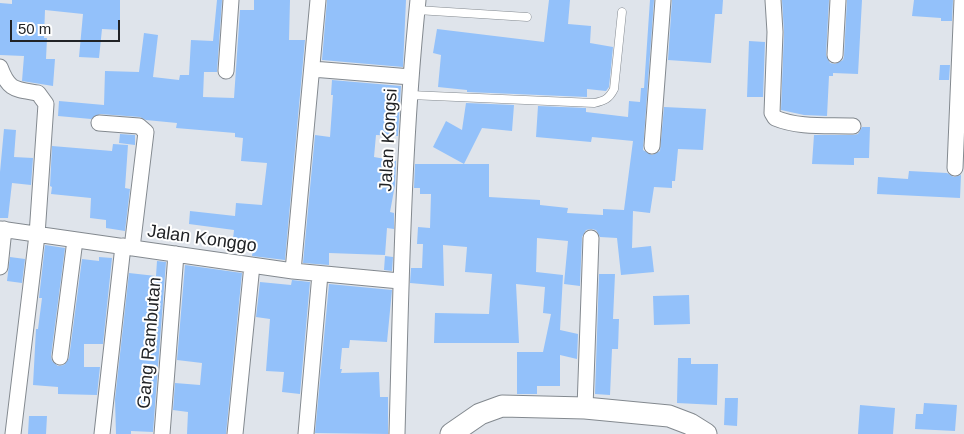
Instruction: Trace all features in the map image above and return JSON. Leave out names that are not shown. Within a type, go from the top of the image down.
[{"type":"street","points":[[226,71],[231,0]]},
{"type":"street","points":[[293,271],[318,0]]},
{"type":"street","points":[[652,146],[663,0]]},
{"type":"street","points":[[773,0],[775,32],[772,113],[775,118],[787,123],[803,125],[853,126]]},
{"type":"street","points":[[835,55],[838,0]]},
{"type":"street","points":[[955,168],[962,0]]},
{"type":"street","name":"Jalan Kongsi","points":[[397,434],[400,281],[411,77],[417,5]]},
{"type":"street","points":[[0,67],[8,85],[38,93],[46,104],[37,235],[13,434]]},
{"type":"street","points":[[312,69],[411,77]]},
{"type":"street","points":[[99,123],[139,126],[146,132],[102,434]]},
{"type":"street","points":[[0,267],[2,229]]},
{"type":"street","name":"Jalan Konggo","points":[[2,229],[293,271],[400,281]]},
{"type":"street","points":[[585,408],[590,238]]},
{"type":"street","points":[[60,357],[75,240]]},
{"type":"street","name":"Gang Rambutan","points":[[162,434],[176,254]]},
{"type":"street","points":[[235,434],[252,265]]},
{"type":"street","points":[[306,434],[320,274]]},
{"type":"street","points":[[451,434],[480,414],[502,406],[585,408],[669,416],[690,424],[706,434]]},
{"type":"lane","points":[[417,5],[527,17]]},
{"type":"lane","points":[[410,95],[594,103],[603,101],[610,97],[614,89],[622,12]]},
{"type":"building","points":[[12,0],[120,0],[120,30],[102,29],[99,58],[79,57],[83,14],[45,10],[44,38],[47,38],[46,59],[55,59],[53,86],[22,81],[24,56],[0,55],[0,3],[12,4]]},
{"type":"building","points":[[217,0],[222,0],[217,72],[204,72],[203,97],[234,98],[240,10],[254,10],[254,0],[290,0],[289,40],[305,40],[285,260],[252,256],[254,241],[233,239],[234,230],[189,224],[190,211],[235,216],[236,203],[262,205],[267,163],[241,161],[243,138],[235,137],[235,133],[176,128],[177,123],[146,120],[140,117],[100,114],[91,119],[58,116],[59,101],[104,105],[105,71],[139,72],[144,33],[158,35],[153,77],[179,80],[180,75],[189,75],[191,40],[213,41]]},
{"type":"building","points":[[327,0],[406,0],[403,67],[322,60]]},
{"type":"building","points":[[549,0],[570,0],[568,24],[591,26],[590,43],[613,47],[609,87],[606,91],[587,89],[587,97],[467,92],[467,90],[438,87],[441,55],[433,53],[437,29],[544,42]]},
{"type":"building","points":[[650,0],[654,0],[643,150],[652,155],[660,151],[664,107],[706,109],[703,150],[678,149],[675,181],[672,181],[672,188],[654,187],[650,213],[633,211],[632,248],[651,246],[654,272],[621,275],[617,238],[600,237],[596,230],[591,229],[586,230],[582,237],[580,286],[564,284],[568,241],[537,238],[536,272],[563,275],[560,330],[578,334],[577,359],[560,355],[560,386],[537,386],[537,394],[517,394],[517,352],[543,352],[551,314],[543,313],[545,287],[516,284],[519,343],[434,343],[435,313],[489,314],[492,274],[465,272],[467,247],[443,245],[444,286],[410,283],[411,268],[422,268],[423,244],[417,244],[418,227],[430,228],[431,194],[420,194],[420,188],[414,188],[415,164],[489,164],[489,197],[540,200],[540,205],[568,208],[567,213],[603,215],[603,209],[624,210],[633,141],[592,137],[591,142],[536,137],[538,106],[586,108],[586,112],[628,117],[629,101],[640,102],[641,88],[644,88]]},
{"type":"building","points":[[672,0],[723,0],[722,14],[715,14],[711,63],[668,60]]},
{"type":"building","points":[[782,0],[829,0],[826,55],[830,63],[835,64],[843,60],[844,56],[847,0],[862,0],[858,74],[833,73],[833,76],[829,76],[827,116],[804,115],[781,110],[784,32]]},
{"type":"building","points":[[914,0],[953,0],[952,21],[941,21],[941,18],[912,16]]},
{"type":"building","points":[[749,41],[765,42],[763,97],[747,97]]},
{"type":"building","points":[[940,65],[950,65],[949,80],[939,80]]},
{"type":"building","points":[[332,80],[401,86],[398,136],[376,135],[374,157],[396,161],[395,185],[390,212],[394,213],[394,229],[387,228],[385,255],[329,253],[329,265],[303,263],[315,135],[330,137],[333,95],[331,95]]},
{"type":"building","points":[[466,103],[514,105],[512,131],[482,128],[464,164],[433,147],[446,121],[462,130]]},
{"type":"building","points":[[862,127],[870,127],[869,158],[854,158],[854,165],[812,164],[814,135],[853,135],[858,134]]},
{"type":"building","points":[[4,129],[16,130],[14,157],[33,158],[31,185],[12,183],[8,218],[0,218],[0,172]]},
{"type":"building","points":[[120,134],[135,135],[135,145],[119,143]]},
{"type":"building","points":[[113,144],[128,145],[125,188],[130,189],[125,231],[106,228],[106,220],[90,218],[91,198],[51,194],[52,146],[112,151]]},
{"type":"building","points":[[909,171],[947,173],[954,177],[961,175],[960,198],[877,194],[878,177],[908,179]]},
{"type":"building","points":[[45,245],[65,248],[51,356],[52,361],[58,366],[64,365],[69,358],[82,259],[99,261],[99,257],[112,258],[103,344],[84,344],[84,367],[100,367],[97,395],[58,394],[58,387],[33,385],[36,329],[38,329],[42,298],[39,298]]},
{"type":"building","points":[[385,256],[393,257],[392,271],[384,270]]},
{"type":"building","points":[[10,257],[25,259],[22,283],[7,281]]},
{"type":"building","points":[[157,261],[166,262],[153,432],[131,431],[131,434],[116,434],[115,399],[129,273],[156,276]]},
{"type":"building","points":[[185,265],[242,273],[226,434],[187,434],[188,412],[173,410],[175,383],[200,385],[202,363],[177,360]]},
{"type":"building","points":[[599,274],[615,274],[613,319],[619,319],[618,349],[612,349],[610,395],[595,394]]},
{"type":"building","points":[[292,280],[310,282],[300,394],[282,392],[284,372],[266,371],[270,319],[256,317],[260,282],[291,285]]},
{"type":"building","points":[[329,284],[392,290],[387,342],[350,340],[349,348],[342,348],[340,369],[342,369],[341,373],[379,372],[380,397],[388,397],[388,434],[315,433]]},
{"type":"building","points":[[689,295],[690,324],[654,325],[653,296]]},
{"type":"building","points":[[678,358],[691,358],[691,364],[718,364],[717,405],[677,403]]},
{"type":"building","points":[[725,398],[738,398],[737,426],[724,425]]},
{"type":"building","points":[[924,403],[957,405],[955,431],[915,429],[916,414],[923,414]]},
{"type":"building","points":[[860,405],[895,408],[893,434],[858,434]]},
{"type":"building","points":[[29,416],[47,416],[46,434],[28,434]]}]
